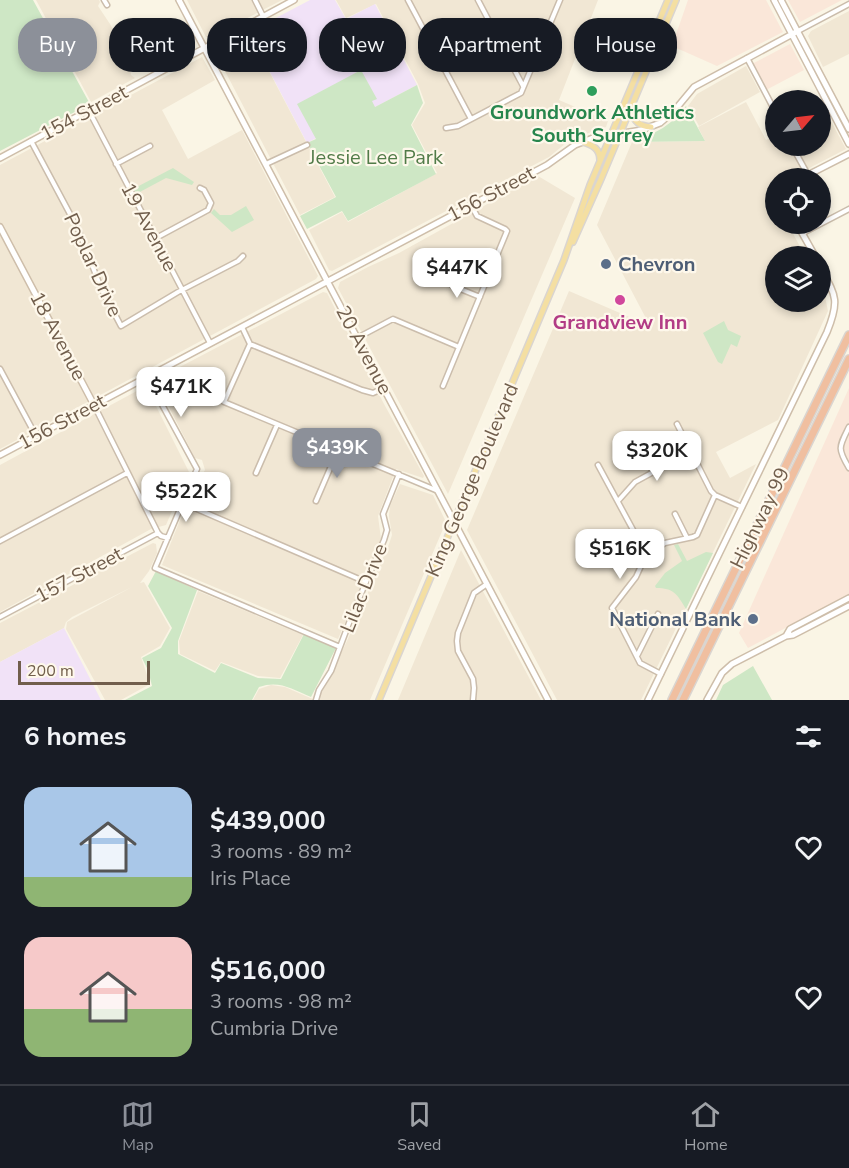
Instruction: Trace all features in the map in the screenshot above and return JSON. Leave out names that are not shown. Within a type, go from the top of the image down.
[{"type":"highway","name":"Highway 99","points":[[672,700],[849,335]]},
{"type":"highway","name":"Highway 99","points":[[683,700],[849,359]]},
{"type":"main road","name":"King George Boulevard","points":[[661,18],[668,0]]},
{"type":"main road","name":"King George Boulevard","points":[[669,18],[675,0]]},
{"type":"main road","name":"King George Boulevard","points":[[564,260],[600,162],[638,72]]},
{"type":"main road","name":"King George Boulevard","points":[[379,700],[564,260],[646,72]]},
{"type":"main road","points":[[631,109],[635,121],[651,128]]},
{"type":"main road","points":[[583,142],[596,148],[600,162]]},
{"type":"street","name":"20 Avenue","points":[[179,0],[548,700]]},
{"type":"street","points":[[255,0],[263,16]]},
{"type":"street","name":"154 Street","points":[[0,158],[294,0]]},
{"type":"street","points":[[408,0],[471,119]]},
{"type":"street","points":[[478,0],[524,86]]},
{"type":"street","points":[[446,128],[458,126],[521,93],[560,0]]},
{"type":"street","points":[[774,0],[849,144]]},
{"type":"street","points":[[781,0],[849,129]]},
{"type":"street","name":"156 Street","points":[[0,455],[547,165],[575,145],[593,138],[651,128],[667,118],[694,87],[849,4]]},
{"type":"street","points":[[747,58],[765,92]]},
{"type":"street","points":[[815,80],[823,88],[831,103],[837,106]]},
{"type":"street","name":"19 Avenue","points":[[89,111],[210,343]]},
{"type":"street","name":"Poplar Drive","points":[[32,141],[78,229],[101,288],[121,326],[183,290]]},
{"type":"street","points":[[266,164],[307,145]]},
{"type":"street","points":[[116,164],[150,146]]},
{"type":"street","points":[[822,168],[849,154]]},
{"type":"street","points":[[156,238],[208,210],[211,203],[204,190],[200,188]]},
{"type":"street","points":[[831,218],[849,209],[846,204]]},
{"type":"street","points":[[443,386],[507,231],[477,216],[471,205]]},
{"type":"street","name":"18 Avenue","points":[[0,227],[94,405],[158,533]]},
{"type":"street","points":[[183,290],[238,261],[243,256]]},
{"type":"street","points":[[447,281],[453,286],[480,297]]},
{"type":"street","points":[[648,700],[827,332],[834,314],[835,297],[831,289]]},
{"type":"street","points":[[357,338],[393,319],[459,347]]},
{"type":"street","points":[[241,326],[249,344],[362,390],[374,393],[384,388]]},
{"type":"street","points":[[249,344],[224,402],[438,491]]},
{"type":"street","points":[[0,369],[36,436]]},
{"type":"street","points":[[147,377],[197,469],[155,568],[340,647]]},
{"type":"street","points":[[677,424],[711,491],[742,507]]},
{"type":"street","points":[[256,473],[277,425]]},
{"type":"street","points":[[849,427],[840,448],[849,468]]},
{"type":"street","points":[[638,445],[653,472]]},
{"type":"street","points":[[316,501],[338,450]]},
{"type":"street","points":[[618,501],[634,482],[668,464],[695,460]]},
{"type":"street","points":[[598,465],[646,555]]},
{"type":"street","points":[[0,540],[127,473]]},
{"type":"street","name":"Lilac Drive","points":[[315,700],[331,671],[384,540],[387,530],[383,514],[399,474]]},
{"type":"street","points":[[662,674],[640,663],[612,609],[636,577],[646,555],[665,543],[697,535],[715,495]]},
{"type":"street","points":[[183,502],[366,582]]},
{"type":"street","points":[[675,514],[687,538]]},
{"type":"street","points":[[158,533],[168,538]]},
{"type":"street","name":"157 Street","points":[[0,617],[158,533]]},
{"type":"street","points":[[473,700],[473,679],[458,651],[457,641],[474,593],[487,584]]},
{"type":"street","points":[[786,636],[790,629],[849,598]]},
{"type":"street","points":[[707,700],[722,673],[732,664],[849,606]]},
{"type":"street","points":[[637,656],[658,614]]},
{"type":"shaded area","points":[[36,0],[99,0],[98,6],[109,22],[109,72],[131,72],[135,78],[91,102],[75,72],[97,72],[97,18],[46,18]]},
{"type":"shaded area","points":[[187,0],[282,0],[247,18],[207,18],[206,37]]},
{"type":"shaded area","points":[[310,0],[335,0],[345,18],[319,18],[319,72],[406,72],[406,64],[417,85],[307,143],[270,72],[307,72],[307,18],[276,18]]},
{"type":"shaded area","points":[[336,0],[598,0],[591,18],[574,18],[574,62],[559,100],[608,121],[606,127],[571,139],[549,157],[332,271],[329,270],[309,230],[342,212],[348,222],[437,173],[412,125],[425,103],[406,61],[406,18],[383,18],[376,4],[346,18]]},
{"type":"shaded area","points":[[688,0],[766,0],[783,32],[717,66],[677,48],[677,32]]},
{"type":"shaded area","points":[[788,0],[842,0],[800,22]]},
{"type":"shaded area","points":[[375,4],[382,18],[348,18]]},
{"type":"shaded area","points":[[849,11],[849,54],[823,67],[808,36],[811,31]]},
{"type":"shaded area","points":[[790,44],[804,70],[766,90],[752,64]]},
{"type":"shaded area","points":[[202,57],[207,66],[207,72],[210,72],[215,80],[162,110],[188,159],[242,130],[318,276],[0,449],[0,165],[174,72],[195,72],[195,61]]},
{"type":"shaded area","points":[[746,66],[760,92],[699,126],[688,106],[697,94]]},
{"type":"shaded area","points":[[225,72],[269,72],[335,197],[300,215]]},
{"type":"shaded area","points":[[746,102],[765,138],[765,156],[831,156],[831,121],[846,149],[809,168],[765,168],[765,234],[793,234],[800,246],[765,246],[765,312],[828,312],[778,420],[716,452],[730,478],[756,464],[641,700],[557,700],[467,530],[569,291],[650,326],[597,225],[632,142],[705,141],[698,127]]},
{"type":"shaded area","points":[[538,176],[575,198],[448,494],[338,288],[340,282],[399,253]]},
{"type":"shaded area","points":[[323,292],[327,293],[424,476],[423,478],[396,469],[378,516],[381,539],[338,639],[162,565],[198,475],[202,475],[205,470],[202,460],[195,458],[155,380]]},
{"type":"shaded area","points":[[146,386],[189,472],[166,525],[151,529],[0,612],[0,465]]},
{"type":"shaded area","points":[[849,388],[849,594],[748,648],[739,633]]},
{"type":"shaded area","points":[[400,484],[433,495],[446,522],[370,700],[318,700],[347,641],[389,544],[392,535],[390,506]]},
{"type":"shaded area","points":[[153,543],[156,544],[157,553],[149,571],[140,583],[144,582],[170,628],[160,646],[141,657],[150,684],[121,700],[105,700],[66,629],[67,622],[132,587],[72,617],[66,622],[64,628],[0,662],[0,623]]},
{"type":"shaded area","points":[[461,550],[541,700],[398,700]]},
{"type":"shaded area","points":[[198,591],[303,635],[280,678],[258,676],[221,662],[215,671],[180,654],[179,641]]},
{"type":"shaded area","points":[[64,628],[101,700],[0,700],[0,662]]},
{"type":"shaded area","points":[[271,685],[285,687],[315,700],[253,700],[259,689]]},
{"type":"green space","points":[[0,0],[33,0],[43,18],[18,18],[18,72],[72,72],[90,104],[0,151]]},
{"type":"green space","name":"Jessie Lee Park","points":[[357,72],[362,72],[377,99],[372,101],[375,107],[417,85],[423,103],[411,125],[436,174],[348,221],[342,211],[307,229],[300,216],[336,197],[307,143],[316,139],[297,104]]},
{"type":"green space","points":[[686,106],[705,141],[632,142],[663,128]]},
{"type":"green space","points":[[173,168],[194,182],[192,185],[166,178],[136,194],[133,189]]},
{"type":"green space","points":[[246,206],[254,220],[232,232],[211,213],[214,209],[220,215],[231,215]]},
{"type":"green space","points":[[724,321],[728,330],[741,336],[737,347],[731,344],[722,364],[718,362],[703,333]]},
{"type":"green space","points":[[678,544],[687,561],[706,552],[713,553],[686,609],[674,593],[655,586],[665,573],[682,561],[674,545]]},
{"type":"green space","points":[[156,571],[197,590],[178,641],[178,654],[215,673],[221,663],[258,678],[281,679],[304,634],[336,648],[311,697],[285,686],[273,684],[259,687],[252,700],[125,700],[152,686],[142,658],[161,648],[172,628],[148,586]]},
{"type":"green space","points":[[753,666],[772,700],[716,700],[723,685]]},
{"type":"place","name":"Groundwork Athletics South Surrey","points":[[592,91]]},
{"type":"place","name":"Chevron","points":[[606,264]]},
{"type":"place","name":"Grandview Inn","points":[[620,300]]},
{"type":"place","name":"National Bank","points":[[753,619]]}]
